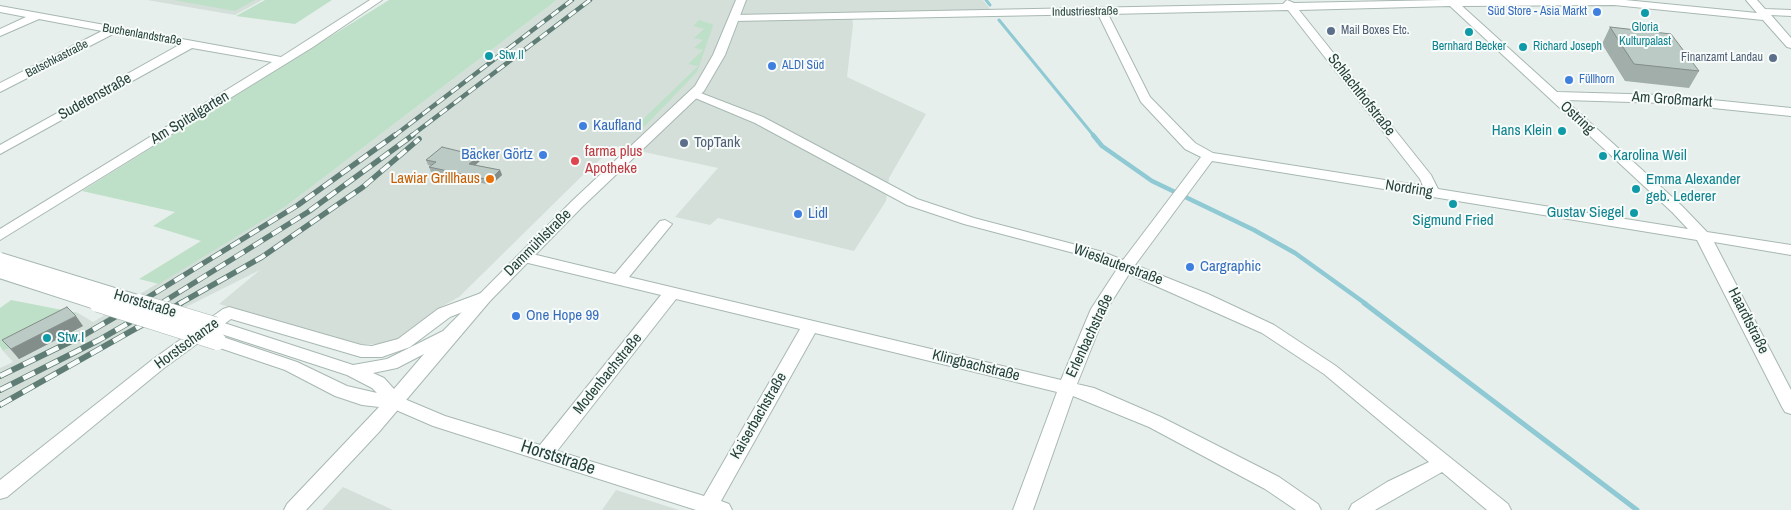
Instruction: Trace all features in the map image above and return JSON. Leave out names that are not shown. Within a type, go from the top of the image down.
[{"type":"street","name":"Am Spitalgarten","points":[[0,235],[283,61],[377,0]]},
{"type":"street","name":"Dammühlstraße","points":[[294,510],[395,402],[451,332],[484,296],[694,95],[710,74],[741,0]]},
{"type":"street","name":"Nordring","points":[[1109,0],[1107,12],[1145,99],[1190,146],[1209,156],[1791,250]]},
{"type":"street","points":[[1751,0],[1791,45]]},
{"type":"street","name":"Industriestraße","points":[[734,18],[1107,12],[1288,4],[1558,1],[1625,2],[1764,15],[1791,13]]},
{"type":"street","name":"Ostring","points":[[1451,2],[1678,209],[1703,236]]},
{"type":"street","name":"Schlachthofstraße","points":[[1288,4],[1426,178],[1432,192]]},
{"type":"street","name":"Buchenlandstraße","points":[[0,9],[283,61]]},
{"type":"street","points":[[0,33],[37,16]]},
{"type":"street","name":"Batschkastraße","points":[[0,88],[113,30]]},
{"type":"street","name":"Sudetenstraße","points":[[0,150],[190,44]]},
{"type":"street","name":"Wieslauterstraße","points":[[694,95],[759,120],[912,202],[969,221],[1098,255],[1126,265],[1202,298],[1289,341],[1351,386],[1501,510]]},
{"type":"street","name":"Am Großmarkt","points":[[1553,96],[1664,99],[1791,112]]},
{"type":"street","name":"Erlenbachstraße","points":[[1023,510],[1093,321],[1126,265],[1209,156]]},
{"type":"street","points":[[618,281],[665,224]]},
{"type":"street","name":"Haardtstraße","points":[[1703,236],[1791,407]]},
{"type":"street","name":"Klingbachstraße","points":[[524,257],[671,294],[1067,387],[1108,400],[1155,422],[1272,483],[1311,510]]},
{"type":"street","name":"Horststraße","points":[[0,260],[305,354],[353,371],[378,383],[395,402]]},
{"type":"street","name":"Horststraße","points":[[0,271],[291,366],[341,391],[362,398],[395,402],[439,420],[715,508]]},
{"type":"street","name":"Modenbachstraße","points":[[544,454],[671,294]]},
{"type":"street","name":"Horstschanze","points":[[0,491],[180,349],[229,313],[361,352],[382,351],[404,343],[444,313],[484,296]]},
{"type":"street","name":"Kaiserbachstraße","points":[[715,508],[810,327]]},
{"type":"street","points":[[353,371],[391,364],[451,332]]},
{"type":"street","points":[[1359,510],[1394,488],[1444,462]]},
{"type":"shaded area","points":[[147,0],[262,0],[235,15]]},
{"type":"shaded area","points":[[557,0],[983,0],[993,13],[852,15],[853,25],[847,77],[926,114],[889,178],[886,201],[854,251],[718,218],[710,225],[675,217],[718,168],[616,146],[588,170],[459,297],[435,310],[413,332],[401,339],[382,344],[357,344],[219,304],[260,270],[134,333],[0,408],[0,368],[13,362],[3,351],[78,313],[93,322],[285,207]]},
{"type":"shaded area","points":[[343,487],[393,510],[322,510]]},
{"type":"shaded area","points":[[616,490],[679,510],[602,510]]},
{"type":"green space","points":[[173,0],[255,0],[235,11]]},
{"type":"green space","points":[[265,0],[332,0],[295,24],[236,16]]},
{"type":"green space","points":[[389,0],[557,0],[285,207],[159,284],[139,279],[201,241],[153,226],[175,212],[82,191]]},
{"type":"green space","points":[[699,20],[713,26],[697,72],[644,127],[637,125],[698,66],[688,64],[703,50],[694,48],[703,40],[694,38],[704,29],[693,26]]},
{"type":"green space","points":[[11,300],[78,313],[3,351],[0,346],[0,308]]},
{"type":"building","points":[[1610,27],[1671,34],[1699,71],[1634,64]]},
{"type":"building","points":[[442,147],[479,156],[469,164],[500,170],[490,180],[429,167],[436,162],[426,160]]},
{"type":"building","points":[[67,307],[76,316],[11,349],[2,340]]},
{"type":"waterway","points":[[986,0],[990,5]]},
{"type":"waterway","points":[[999,20],[1094,136]]},
{"type":"waterway","points":[[1093,135],[1102,146],[1152,181],[1254,230],[1295,253],[1366,304]]},
{"type":"waterway","points":[[1364,303],[1637,510]]},
{"type":"railway","points":[[394,136],[572,0]]},
{"type":"railway","points":[[411,136],[590,0]]},
{"type":"railway","points":[[137,304],[298,205],[395,135]]},
{"type":"railway","points":[[160,304],[308,212],[413,135]]},
{"type":"railway","points":[[179,304],[262,257],[363,187],[419,139]]},
{"type":"railway","points":[[0,376],[84,335],[139,303]]},
{"type":"railway","points":[[0,390],[99,340],[163,303]]},
{"type":"railway","points":[[0,405],[181,303]]},
{"type":"place","name":"Süd Store - Asia Markt","points":[[1597,12]]},
{"type":"place","name":"Gloria Kulturpalast","points":[[1645,13]]},
{"type":"place","name":"Mail Boxes Etc.","points":[[1331,31]]},
{"type":"place","name":"Bernhard Becker","points":[[1469,32]]},
{"type":"place","name":"Richard Joseph","points":[[1523,47]]},
{"type":"place","name":"Stw II","points":[[489,56]]},
{"type":"place","name":"Finanzamt Landau","points":[[1773,58]]},
{"type":"place","name":"ALDI Süd","points":[[772,66]]},
{"type":"place","name":"Füllhorn","points":[[1569,80]]},
{"type":"place","name":"Kaufland","points":[[583,126]]},
{"type":"place","name":"Hans Klein","points":[[1562,131]]},
{"type":"place","name":"TopTank","points":[[684,143]]},
{"type":"place","name":"Bäcker Görtz","points":[[543,155]]},
{"type":"place","name":"Karolina Weil","points":[[1603,156]]},
{"type":"place","name":"farma plus Apotheke","points":[[575,161]]},
{"type":"place","name":"Lawiar Grillhaus","points":[[490,179]]},
{"type":"place","name":"Emma Alexander geb. Lederer","points":[[1636,189]]},
{"type":"place","name":"Sigmund Fried","points":[[1453,204]]},
{"type":"place","name":"Gustav Siegel","points":[[1634,213]]},
{"type":"place","name":"Lidl","points":[[798,214]]},
{"type":"place","name":"Cargraphic","points":[[1190,267]]},
{"type":"place","name":"One Hope 99","points":[[516,316]]},
{"type":"place","name":"Stw I","points":[[47,338]]}]
